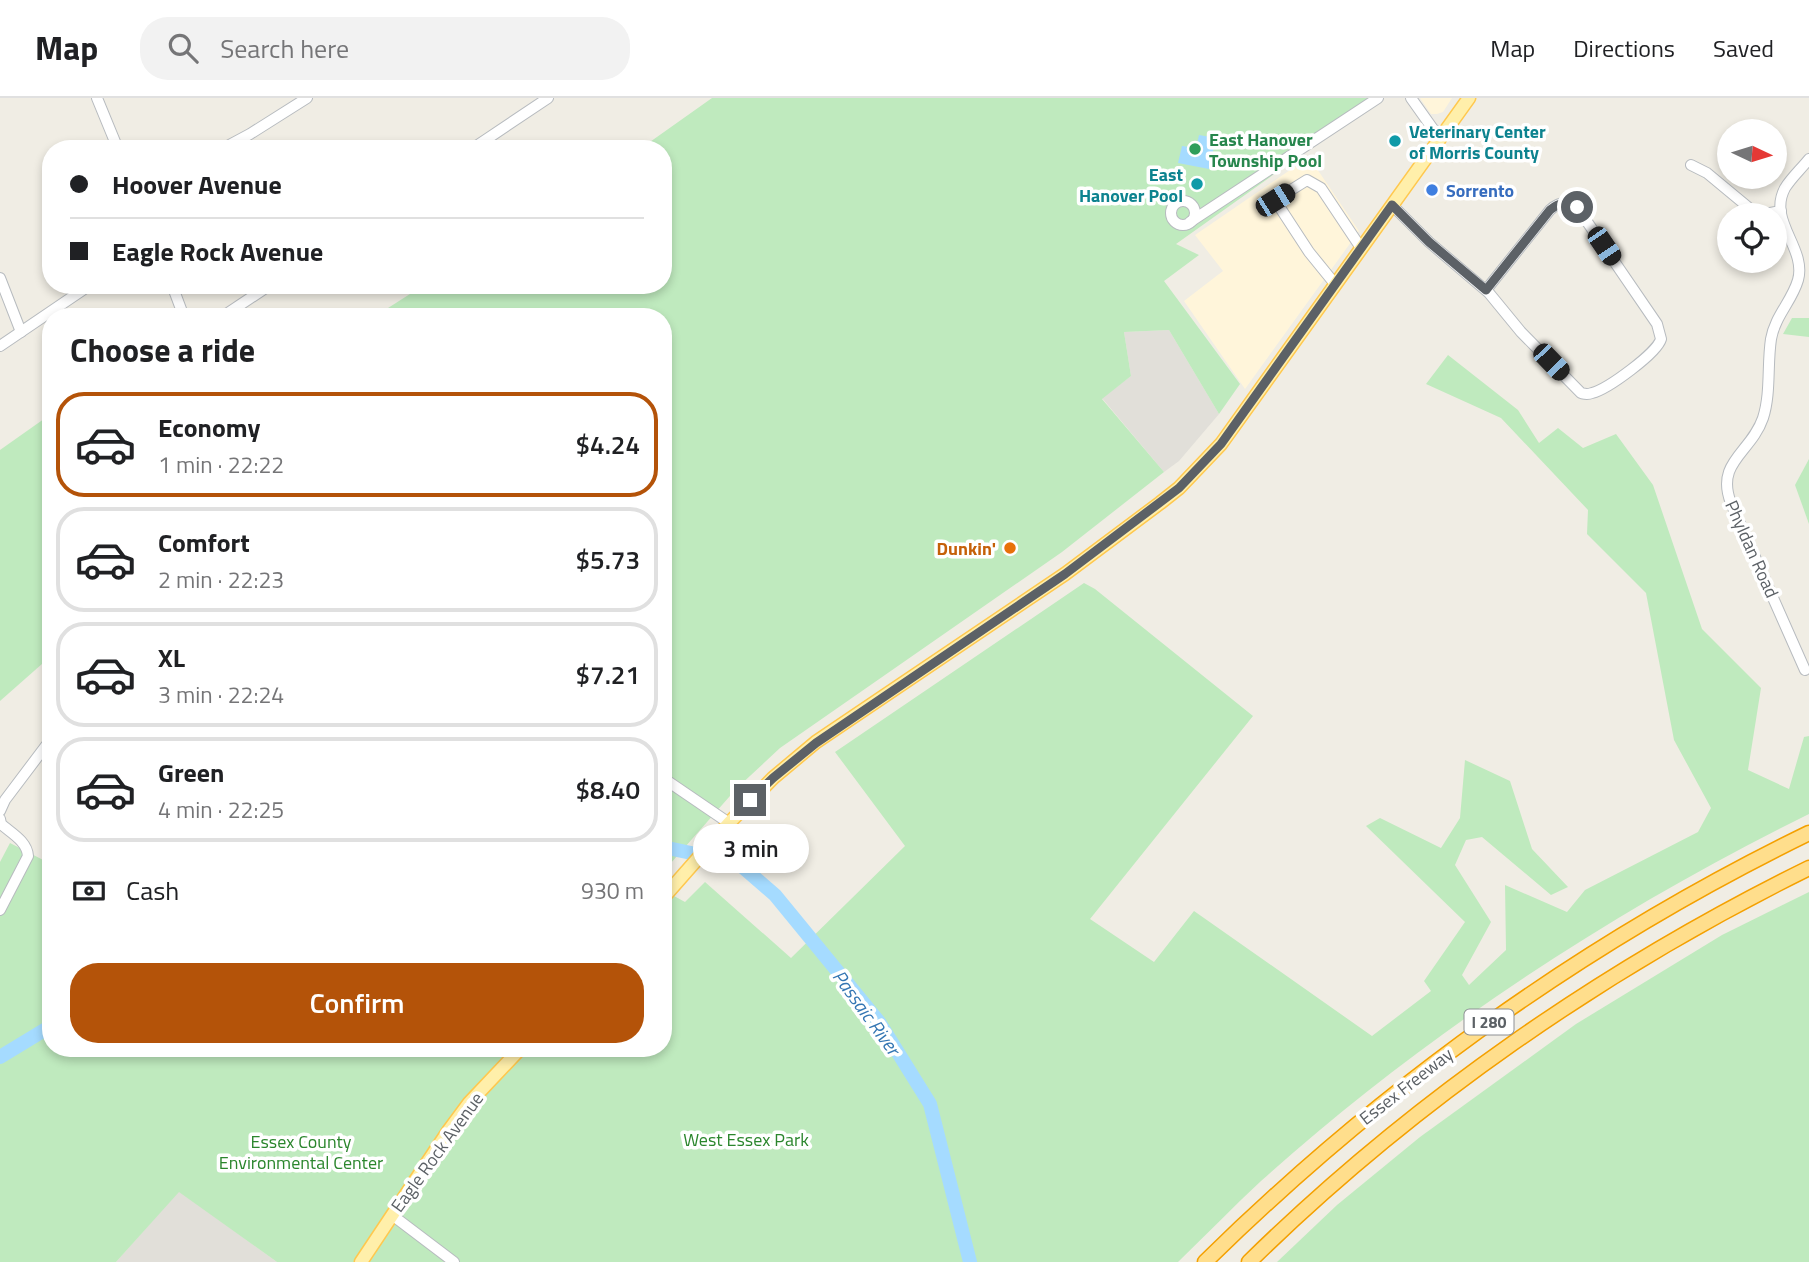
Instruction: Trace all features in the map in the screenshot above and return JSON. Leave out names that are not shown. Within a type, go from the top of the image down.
[{"type":"highway","name":"Essex Freeway","points":[[1205,1262],[1317,1158],[1414,1077],[1469,1036],[1657,915],[1809,833]]},
{"type":"highway","name":"Essex Freeway","points":[[1249,1262],[1338,1180],[1436,1100],[1495,1057],[1625,970],[1809,868]]},
{"type":"main road","points":[[672,889],[773,778],[816,743],[1065,574],[1179,488],[1221,444],[1469,98]]},
{"type":"main road","name":"Eagle Rock Avenue","points":[[361,1262],[456,1121],[513,1057]]},
{"type":"street","points":[[97,98],[114,140]]},
{"type":"street","points":[[239,140],[307,98]]},
{"type":"street","points":[[485,140],[548,98]]},
{"type":"street","points":[[1190,222],[1378,98]]},
{"type":"street","points":[[1411,98],[1433,129],[1442,135]]},
{"type":"street","points":[[1783,203],[1785,190],[1809,159]]},
{"type":"street","points":[[1691,165],[1707,173],[1743,203]]},
{"type":"street","points":[[1335,284],[1309,252],[1275,200],[1307,180],[1314,183],[1321,188],[1361,248]]},
{"type":"street","points":[[1392,205],[1429,242],[1486,290],[1521,332],[1581,393],[1592,393],[1605,387],[1656,349],[1661,339],[1657,324],[1577,207],[1567,202],[1550,210],[1486,290]]},
{"type":"street","name":"Phyldan Road","points":[[1787,235],[1798,261],[1799,277],[1775,324],[1763,419],[1751,440],[1729,468],[1726,491],[1805,670]]},
{"type":"street","points":[[0,278],[21,332]]},
{"type":"street","points":[[56,308],[77,294]]},
{"type":"street","points":[[236,308],[256,294]]},
{"type":"street","points":[[0,346],[42,318]]},
{"type":"street","points":[[0,811],[5,800],[42,751]]},
{"type":"street","points":[[672,783],[733,819]]},
{"type":"street","points":[[0,819],[1,824],[24,844],[28,856],[0,910]]},
{"type":"street","points":[[392,1215],[454,1262]]},
{"type":"shaded area","points":[[1420,98],[1452,98],[1443,112],[1431,114]]},
{"type":"shaded area","points":[[1309,157],[1359,231],[1245,389],[1184,301],[1223,271],[1195,235]]},
{"type":"shaded area","points":[[1169,330],[1219,414],[1179,461],[1164,472],[1102,398],[1131,376],[1124,332]]},
{"type":"shaded area","points":[[179,1191],[277,1262],[116,1262]]},
{"type":"green space","points":[[712,98],[1381,98],[1176,244],[1199,255],[1164,281],[1240,384],[1219,414],[1169,330],[1124,332],[1131,376],[1102,399],[1164,472],[1062,552],[780,748],[737,788],[672,862],[672,308],[388,308],[410,294],[672,294],[672,140],[653,140]]},
{"type":"green space","points":[[1792,318],[1809,318],[1809,337],[1783,334]]},
{"type":"green space","points":[[1448,355],[1518,410],[1539,443],[1558,428],[1583,448],[1616,434],[1653,485],[1702,629],[1761,688],[1748,770],[1789,789],[1804,737],[1809,736],[1809,814],[1663,892],[1592,934],[1455,1026],[1388,1075],[1324,1127],[1261,1181],[1178,1262],[277,1262],[179,1192],[116,1262],[0,1262],[0,862],[10,843],[42,859],[42,1057],[672,1057],[672,895],[685,902],[705,882],[791,958],[905,846],[835,752],[1084,583],[1253,716],[1090,919],[1154,962],[1194,911],[1372,1036],[1431,991],[1424,981],[1465,922],[1366,826],[1380,818],[1441,848],[1460,818],[1465,760],[1510,781],[1532,849],[1568,887],[1551,895],[1482,837],[1466,840],[1455,865],[1491,922],[1462,975],[1469,985],[1506,950],[1505,885],[1567,912],[1585,890],[1698,832],[1711,808],[1674,740],[1646,593],[1587,534],[1588,510],[1501,418],[1426,384]]},
{"type":"green space","points":[[42,420],[42,664],[0,701],[0,450]]},
{"type":"green space","points":[[1809,459],[1809,524],[1795,485]]},
{"type":"green space","points":[[1809,892],[1809,1262],[1277,1262],[1337,1205],[1420,1137],[1576,1024],[1722,935]]},
{"type":"water","points":[[1199,135],[1216,138],[1209,169],[1178,163],[1182,146],[1196,148]]},
{"type":"waterway","name":"Passaic River","points":[[672,849],[738,863],[775,895],[879,1022],[930,1104],[970,1262]]},
{"type":"waterway","name":"Passaic River","points":[[0,1057],[42,1031]]},
{"type":"place","name":"Veterinary Center of Morris County","points":[[1395,141]]},
{"type":"place","name":"East Hanover Township Pool","points":[[1195,149]]},
{"type":"place","name":"East Hanover Pool","points":[[1197,184]]},
{"type":"place","name":"Sorrento","points":[[1432,190]]},
{"type":"place","name":"Dunkin'","points":[[1010,548]]},
{"type":"route","points":[[750,800],[816,743],[1065,574],[1179,488],[1209,458],[1243,415],[1312,314],[1392,205],[1429,242],[1486,290],[1550,210],[1567,202],[1577,207]]},
{"type":"park label","name":"West Essex Park","points":[[746,1139]]},
{"type":"park label","name":"Essex County Environmental Center","points":[[301,1151]]}]
